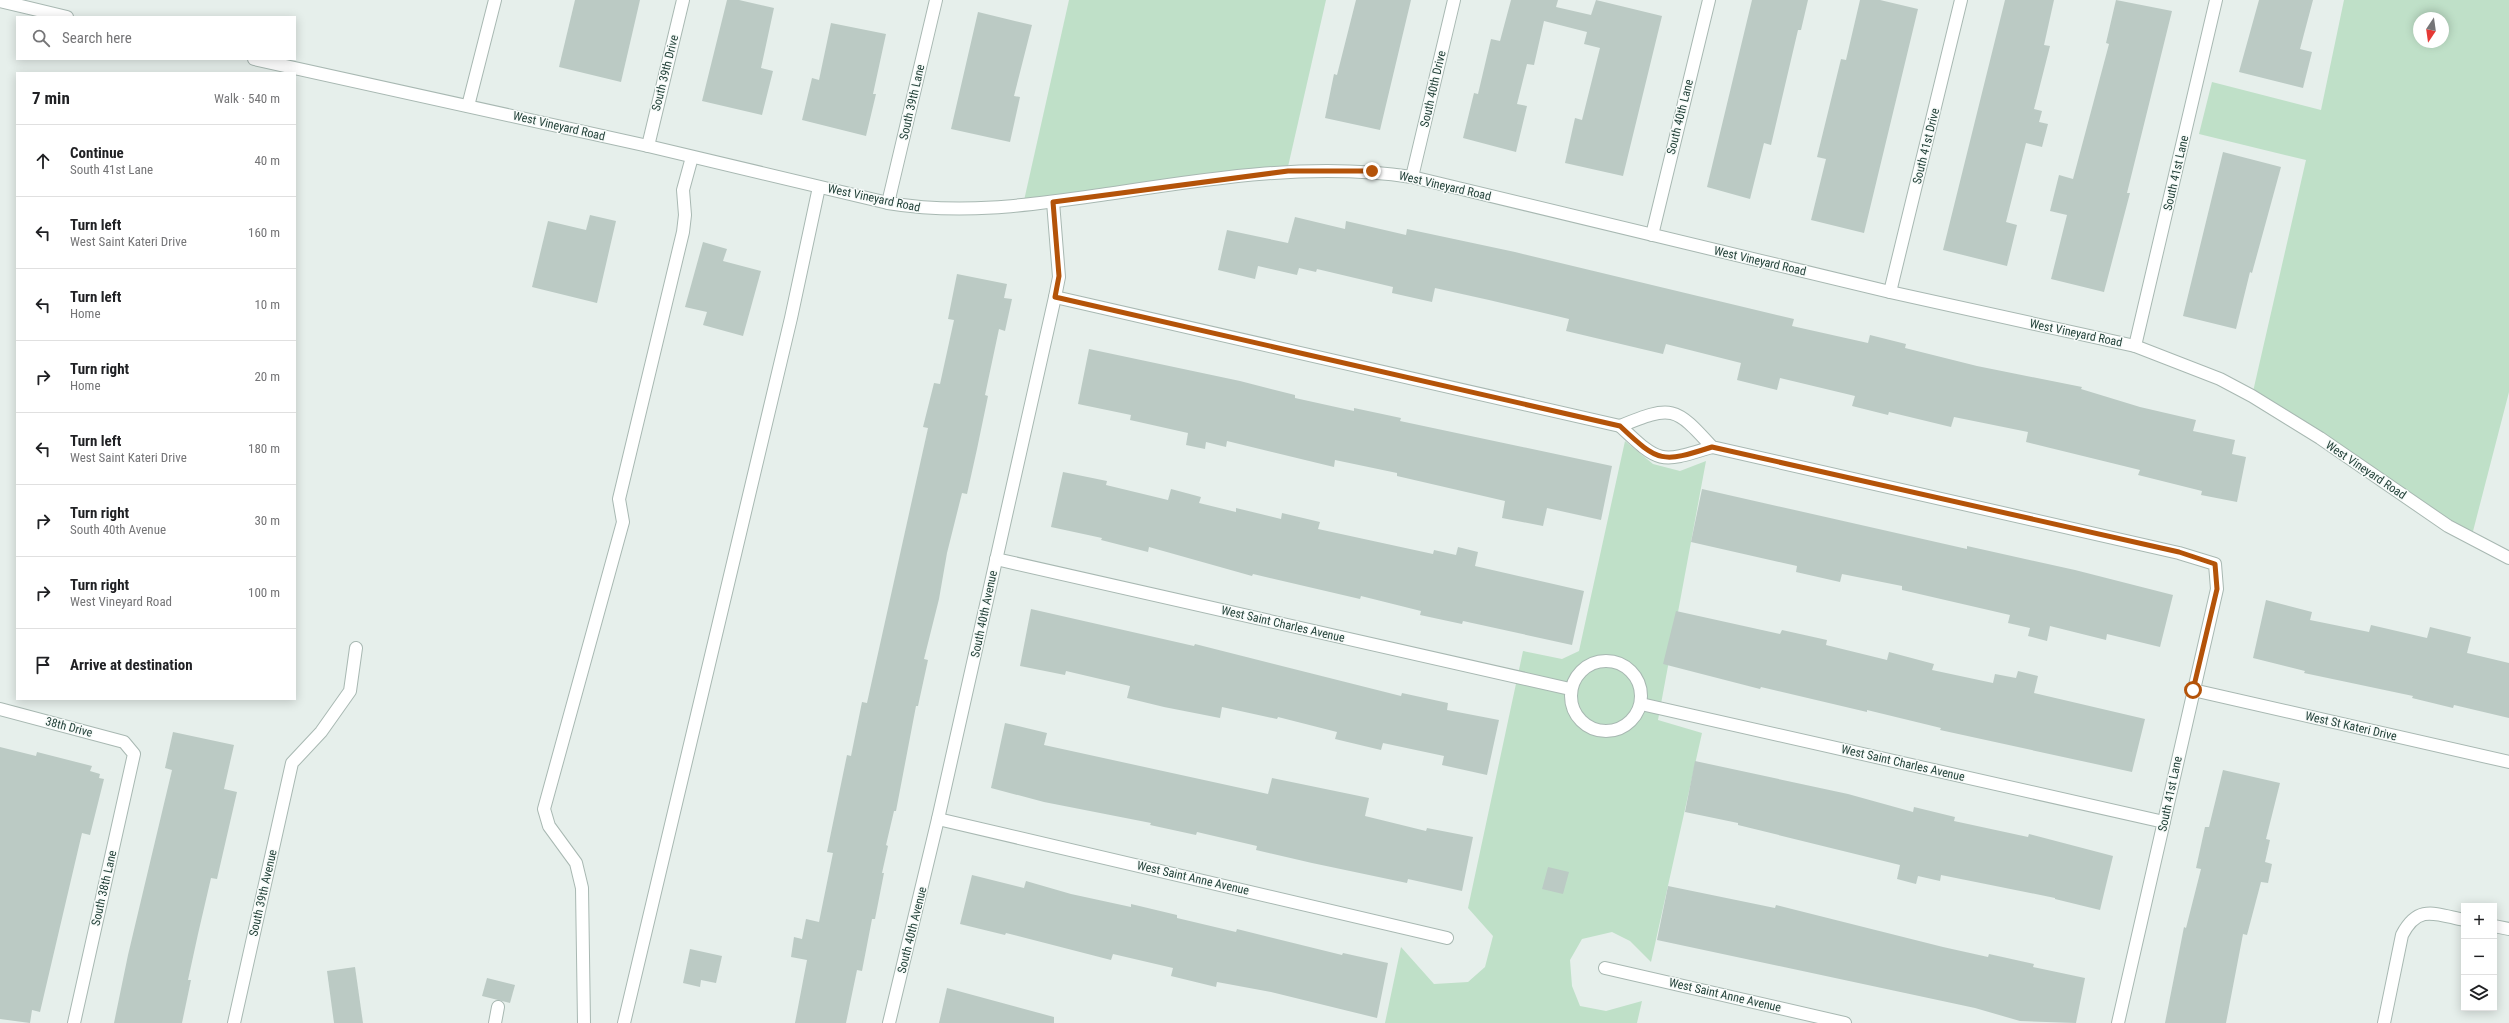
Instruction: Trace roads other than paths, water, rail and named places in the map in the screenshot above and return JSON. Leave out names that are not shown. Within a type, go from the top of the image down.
[{"type":"street","points":[[468,106],[495,0]]},
{"type":"street","name":"South 39th Drive","points":[[648,146],[683,0]]},
{"type":"street","name":"South 39th Lane","points":[[888,204],[936,0]]},
{"type":"street","name":"South 40th Drive","points":[[1412,177],[1454,0]]},
{"type":"street","name":"South 40th Lane","points":[[1652,235],[1709,0]]},
{"type":"street","name":"South 41st Drive","points":[[1890,292],[1961,0]]},
{"type":"street","name":"South 41st Lane","points":[[2135,346],[2216,0]]},
{"type":"street","points":[[0,2],[63,16]]},
{"type":"street","name":"West Vineyard Road","points":[[259,60],[648,146],[888,204],[952,211],[1053,202],[1288,171],[1372,171],[1412,177],[1890,292],[2135,346],[2220,379],[2252,396],[2320,438],[2448,526],[2509,558]]},
{"type":"street","points":[[584,1023],[582,888],[576,863],[548,826],[544,809],[623,522],[619,499],[683,232],[685,215],[683,190],[692,157]]},
{"type":"street","points":[[624,1023],[791,318],[819,187]]},
{"type":"street","name":"South 40th Avenue","points":[[889,1023],[938,819],[1055,297],[1059,276],[1053,202]]},
{"type":"street","points":[[1055,297],[1620,426],[1646,450],[1666,458],[1676,458],[1712,447],[1684,418],[1672,412],[1655,413],[1620,426]]},
{"type":"street","name":"South 41st Lane","points":[[1712,447],[2179,552],[2215,564],[2217,589],[2118,1023]]},
{"type":"street","name":"West Saint Charles Avenue","points":[[996,559],[1570,689]]},
{"type":"street","name":"South 39th Avenue","points":[[234,1023],[292,763],[321,732],[350,691],[356,648]]},
{"type":"street","points":[[1595,662],[1613,662],[1630,670],[1640,686],[1641,704],[1633,720],[1627,724],[1617,730],[1598,732],[1582,723],[1572,707],[1570,689],[1579,672],[1595,662]]},
{"type":"street","name":"West St Kateri Drive","points":[[2193,690],[2509,762]]},
{"type":"street","name":"West Saint Charles Avenue","points":[[1641,704],[2164,822]]},
{"type":"street","name":"38th Drive","points":[[0,709],[124,742],[134,754]]},
{"type":"street","name":"South 38th Lane","points":[[74,1023],[134,754]]},
{"type":"street","name":"West Saint Anne Avenue","points":[[938,819],[1447,938]]},
{"type":"street","points":[[2384,1023],[2402,935],[2408,924],[2416,916],[2427,913],[2461,919]]},
{"type":"street","points":[[2497,926],[2508,926]]},
{"type":"street","name":"West Saint Anne Avenue","points":[[1605,968],[1845,1023]]},
{"type":"street","points":[[495,1023],[498,1007]]}]
